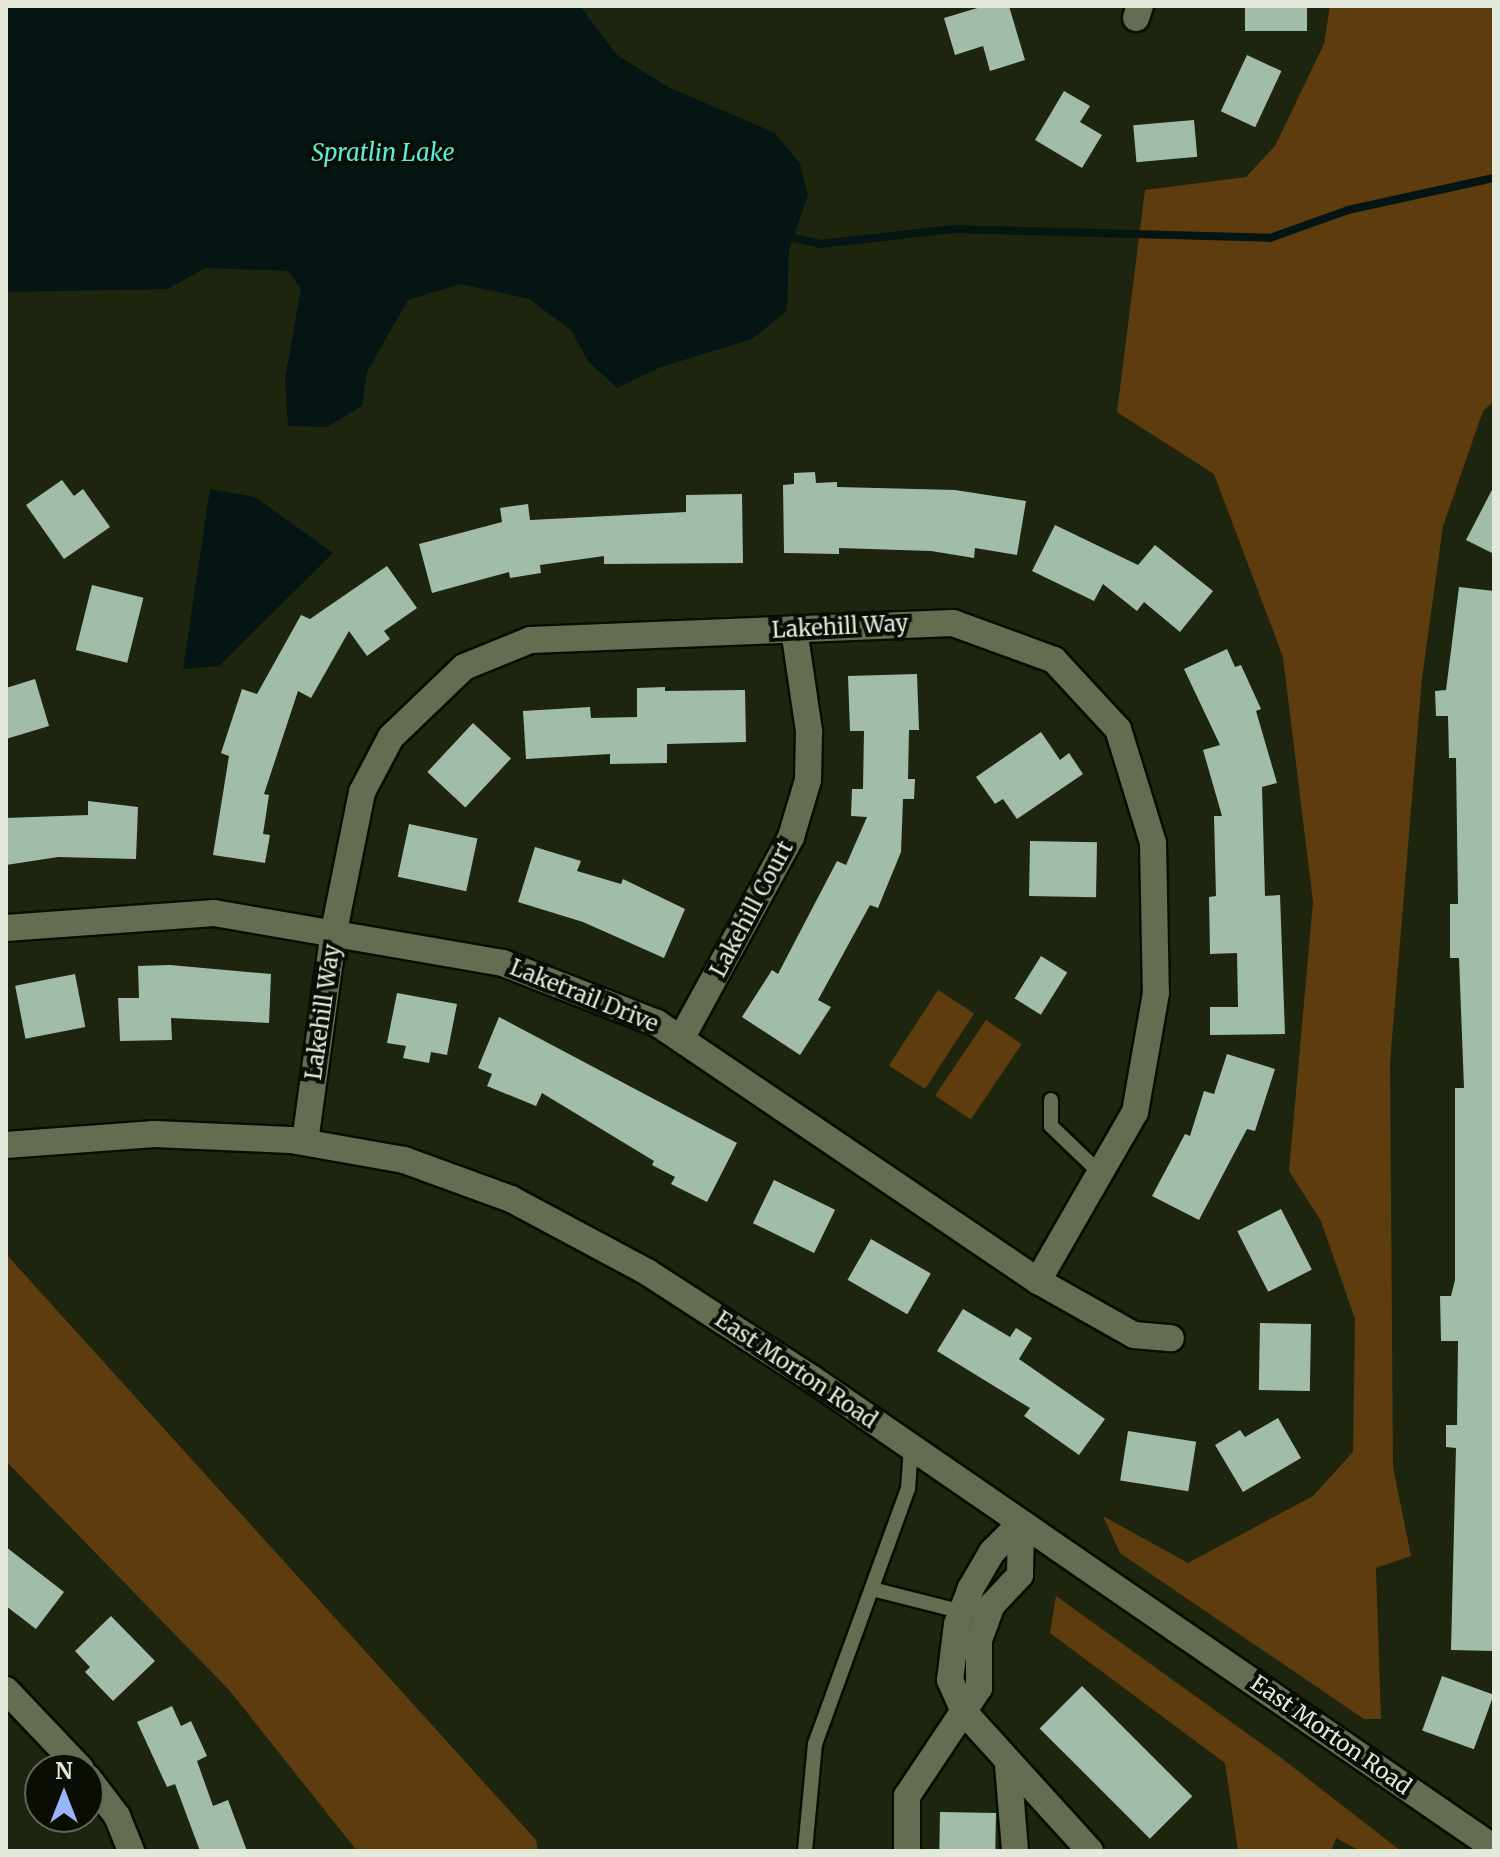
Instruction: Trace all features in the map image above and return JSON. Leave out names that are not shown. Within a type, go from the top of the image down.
[{"type":"street","name":"Lakehill Way","points":[[305,1142],[334,931],[362,792],[391,737],[464,667],[530,640],[953,623],[1054,660],[1118,729],[1153,843],[1156,993],[1135,1112],[1038,1281]]},
{"type":"street","name":"Lakehill Court","points":[[681,1039],[791,837],[808,780],[809,731],[794,629]]},
{"type":"street","name":"Laketrail Drive","points":[[6,928],[214,913],[334,931],[503,963],[657,1023],[1038,1281],[1134,1335],[1171,1338]]},
{"type":"street","name":"East Morton Road","points":[[6,1145],[155,1134],[305,1142],[404,1160],[511,1199],[647,1272],[911,1447],[1492,1843]]},
{"type":"street","points":[[1021,1523],[992,1552],[962,1611],[950,1680],[965,1713],[1008,1765],[1048,1800],[1090,1851]]},
{"type":"street","points":[[907,1851],[907,1796],[950,1726],[965,1713],[979,1688],[979,1640],[992,1605],[1020,1575],[1021,1523]]},
{"type":"street","points":[[6,1690],[66,1753]]},
{"type":"street","points":[[1008,1765],[1015,1851]]},
{"type":"street","points":[[104,1799],[117,1816],[131,1851]]},
{"type":"lane","points":[[1051,1100],[1051,1126],[1099,1172]]},
{"type":"lane","points":[[805,1851],[815,1744],[908,1489],[911,1447]]},
{"type":"lane","points":[[872,1589],[987,1619]]},
{"type":"shaded area","points":[[1330,6],[1494,6],[1494,401],[1483,411],[1443,526],[1422,678],[1390,1063],[1393,1467],[1411,1556],[1376,1568],[1381,1719],[1364,1719],[1120,1553],[1103,1516],[1188,1563],[1313,1496],[1353,1452],[1355,1319],[1321,1221],[1289,1171],[1313,902],[1283,657],[1214,474],[1117,412],[1145,190],[1246,177],[1275,146],[1324,44]]},
{"type":"shaded area","points":[[938,990],[974,1013],[925,1089],[889,1065]]},
{"type":"shaded area","points":[[986,1020],[1022,1044],[971,1119],[935,1095]]},
{"type":"shaded area","points":[[6,1254],[536,1840],[538,1851],[357,1851],[230,1691],[6,1461]]},
{"type":"shaded area","points":[[1056,1596],[1280,1757],[1401,1851],[1360,1851],[1336,1838],[1331,1851],[1238,1851],[1225,1763],[1050,1633]]},
{"type":"water","name":"Spratlin Lake","points":[[6,6],[580,6],[617,55],[668,87],[775,133],[800,164],[808,195],[789,250],[787,311],[752,339],[661,367],[617,388],[588,361],[571,330],[529,299],[460,284],[408,300],[367,372],[362,406],[327,427],[288,426],[285,378],[301,289],[288,271],[206,268],[167,289],[6,292]]},
{"type":"water","points":[[210,489],[255,497],[333,553],[219,666],[183,669]]},
{"type":"building","points":[[984,6],[1009,6],[1025,60],[990,71],[983,46],[955,55],[944,18]]},
{"type":"building","points":[[1245,6],[1307,6],[1307,31],[1245,31]]},
{"type":"building","points":[[1247,55],[1281,71],[1255,127],[1221,111]]},
{"type":"building","points":[[1064,91],[1090,106],[1080,122],[1102,135],[1082,168],[1035,140]]},
{"type":"building","points":[[1194,120],[1197,157],[1136,162],[1133,125]]},
{"type":"building","points":[[815,472],[816,483],[837,482],[837,487],[955,490],[1026,501],[1017,555],[975,548],[974,558],[931,551],[839,548],[839,554],[784,553],[783,485],[794,484],[794,473]]},
{"type":"building","points":[[62,480],[74,496],[83,489],[110,527],[64,559],[26,505]]},
{"type":"building","points":[[1494,486],[1494,554],[1466,540]]},
{"type":"building","points":[[742,494],[743,563],[604,564],[604,556],[540,565],[541,573],[510,578],[509,572],[432,593],[419,544],[502,522],[500,508],[528,504],[530,520],[686,512],[686,495]]},
{"type":"building","points":[[1055,525],[1138,565],[1155,545],[1213,591],[1180,632],[1144,602],[1137,611],[1103,584],[1094,601],[1032,571]]},
{"type":"building","points":[[387,566],[417,608],[384,631],[390,639],[367,656],[349,631],[311,698],[298,691],[264,794],[269,795],[263,834],[270,835],[265,863],[213,855],[229,756],[221,753],[242,689],[257,694],[301,615],[310,619]]},
{"type":"building","points":[[92,585],[143,598],[127,663],[76,650]]},
{"type":"building","points":[[1459,587],[1494,591],[1494,1651],[1451,1650],[1456,1448],[1446,1447],[1446,1425],[1457,1425],[1458,1341],[1441,1341],[1440,1296],[1451,1296],[1455,1280],[1455,1088],[1464,1088],[1459,958],[1450,958],[1450,904],[1458,904],[1456,758],[1449,758],[1448,716],[1436,716],[1435,691],[1446,690]]},
{"type":"building","points":[[1227,649],[1235,667],[1241,665],[1261,709],[1256,711],[1277,783],[1262,787],[1265,896],[1280,895],[1285,1034],[1210,1035],[1210,1007],[1238,1007],[1237,953],[1210,954],[1209,897],[1216,896],[1214,816],[1222,816],[1203,750],[1220,745],[1184,669]]},
{"type":"building","points":[[917,674],[919,730],[909,730],[908,779],[915,779],[914,799],[903,799],[901,852],[878,908],[870,905],[818,1000],[831,1007],[800,1055],[742,1017],[772,970],[778,974],[837,861],[846,865],[867,817],[851,816],[852,789],[863,789],[864,731],[850,731],[848,676]]},
{"type":"building","points":[[35,679],[49,726],[6,739],[6,688]]},
{"type":"building","points":[[665,687],[665,691],[745,690],[746,742],[667,744],[667,763],[610,764],[610,754],[526,759],[523,711],[590,707],[591,718],[637,717],[637,688]]},
{"type":"building","points":[[473,723],[511,758],[465,807],[427,772]]},
{"type":"building","points":[[1041,732],[1060,760],[1069,753],[1083,774],[1017,819],[1003,799],[995,804],[976,777]]},
{"type":"building","points":[[88,801],[138,807],[136,859],[58,857],[6,865],[6,818],[88,815]]},
{"type":"building","points":[[409,824],[477,839],[466,891],[398,877]]},
{"type":"building","points":[[1030,841],[1097,842],[1096,897],[1029,896]]},
{"type":"building","points":[[535,847],[581,861],[577,871],[621,884],[623,879],[685,909],[664,958],[583,922],[518,902]]},
{"type":"building","points":[[1041,956],[1067,972],[1041,1015],[1015,998]]},
{"type":"building","points":[[170,965],[271,974],[269,1023],[171,1018],[172,1040],[120,1041],[118,998],[139,998],[138,966]]},
{"type":"building","points":[[75,974],[85,1027],[25,1039],[15,986]]},
{"type":"building","points":[[397,993],[457,1004],[447,1055],[431,1052],[429,1063],[403,1058],[406,1046],[387,1043]]},
{"type":"building","points":[[499,1017],[737,1143],[707,1202],[671,1184],[675,1177],[652,1165],[654,1161],[542,1093],[536,1106],[487,1086],[492,1074],[478,1068]]},
{"type":"building","points":[[1227,1054],[1275,1069],[1255,1131],[1247,1129],[1199,1220],[1152,1196],[1185,1134],[1190,1136],[1204,1091],[1214,1094]]},
{"type":"building","points":[[774,1180],[835,1210],[814,1253],[753,1223]]},
{"type":"building","points":[[1281,1209],[1312,1270],[1268,1292],[1237,1231]]},
{"type":"building","points":[[871,1239],[931,1274],[907,1314],[848,1280]]},
{"type":"building","points":[[963,1309],[1010,1337],[1016,1328],[1032,1338],[1019,1359],[1105,1419],[1079,1455],[1024,1416],[1030,1408],[937,1351]]},
{"type":"building","points":[[1260,1323],[1311,1324],[1310,1391],[1259,1390]]},
{"type":"building","points":[[1278,1418],[1301,1458],[1243,1492],[1215,1445],[1240,1430],[1245,1437]]},
{"type":"building","points":[[1128,1431],[1196,1442],[1188,1491],[1120,1480]]},
{"type":"building","points":[[6,1547],[64,1592],[36,1629],[6,1606]]},
{"type":"building","points":[[111,1616],[155,1661],[113,1701],[85,1672],[90,1667],[75,1651]]},
{"type":"building","points":[[1442,1676],[1494,1695],[1474,1749],[1422,1731]]},
{"type":"building","points":[[1082,1686],[1192,1796],[1150,1839],[1040,1728]]},
{"type":"building","points":[[172,1706],[181,1726],[191,1721],[207,1756],[197,1761],[213,1806],[228,1800],[247,1851],[200,1851],[175,1784],[167,1787],[137,1722]]},
{"type":"building","points":[[940,1812],[996,1813],[995,1851],[939,1851]]},
{"type":"waterway","points":[[793,238],[821,244],[953,229],[1270,238],[1348,210],[1494,178]]}]
